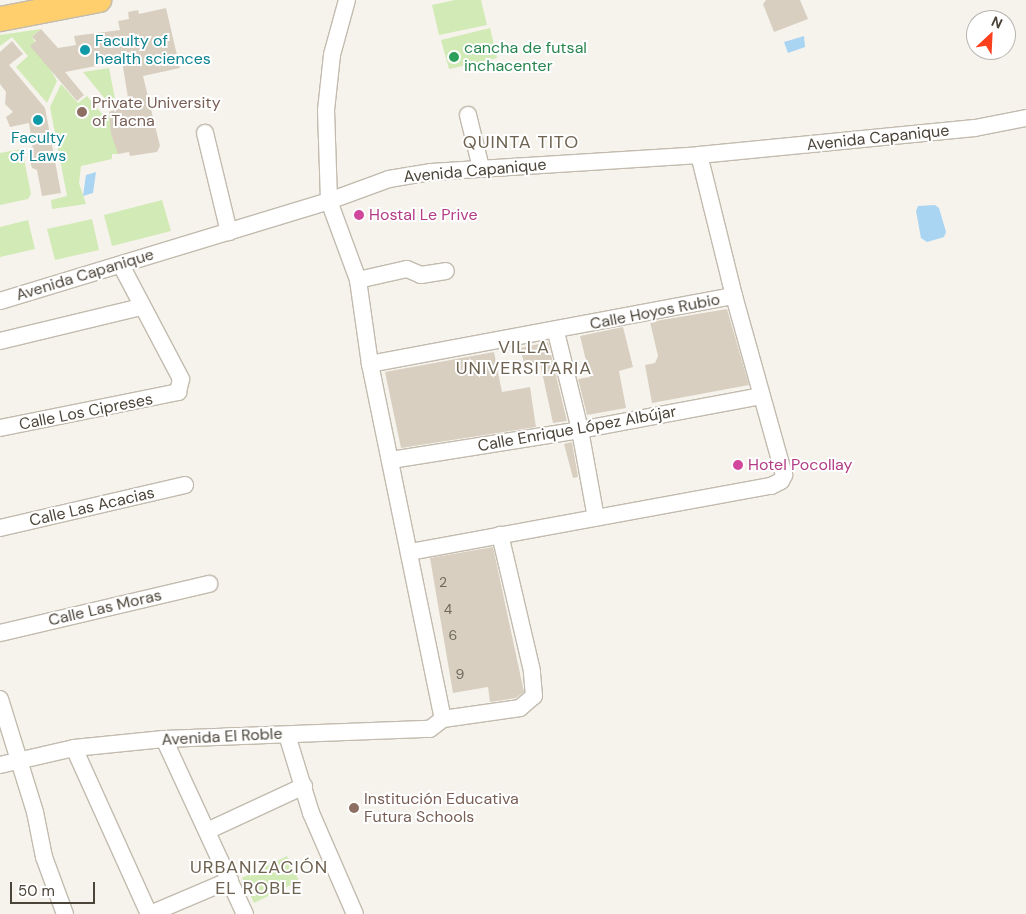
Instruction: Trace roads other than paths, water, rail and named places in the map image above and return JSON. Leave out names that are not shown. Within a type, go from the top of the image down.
[{"type":"highway","points":[[0,20],[99,0]]},
{"type":"street","points":[[346,0],[332,56],[326,110],[329,202],[358,280],[370,364],[443,719]]},
{"type":"street","points":[[468,114],[481,168]]},
{"type":"street","name":"Avenida Capanique","points":[[0,301],[329,202],[389,179],[481,168],[699,155],[955,130],[1026,118]]},
{"type":"street","points":[[206,133],[229,232]]},
{"type":"street","points":[[410,552],[771,486],[781,481],[784,475],[734,296],[699,155]]},
{"type":"street","points":[[0,341],[141,306],[121,265]]},
{"type":"street","points":[[358,280],[407,269],[420,275],[446,271]]},
{"type":"street","name":"Calle Hoyos Rubio","points":[[370,364],[556,332],[734,296]]},
{"type":"street","name":"Calle Los Cipreses","points":[[0,428],[172,395],[178,392],[181,379],[141,306]]},
{"type":"street","points":[[556,332],[580,430],[596,518]]},
{"type":"street","name":"Calle Enrique López Albújar","points":[[391,460],[580,430],[761,396]]},
{"type":"street","name":"Calle Las Acacias","points":[[0,528],[185,485]]},
{"type":"street","name":"Avenida El Roble","points":[[0,765],[74,748],[164,739],[430,729],[443,719],[520,708],[534,696],[532,670],[500,535]]},
{"type":"street","name":"Calle Las Moras","points":[[0,632],[209,584]]},
{"type":"street","points":[[0,700],[35,812],[44,857],[65,914]]},
{"type":"street","points":[[287,734],[311,812],[355,914]]},
{"type":"street","points":[[164,739],[245,914]]},
{"type":"street","points":[[74,748],[149,914],[230,880]]},
{"type":"street","points":[[207,831],[304,786]]},
{"type":"water","points":[[804,36],[805,47],[788,53],[784,42]]},
{"type":"water","points":[[96,172],[93,193],[83,196],[86,175]]},
{"type":"water","points":[[935,205],[939,208],[946,232],[944,237],[927,242],[921,238],[916,211],[918,206]]},
{"type":"place","name":"Faculty of health sciences","points":[[85,50]]},
{"type":"place","name":"cancha de futsal inchacenter","points":[[454,57]]},
{"type":"place","name":"Private University of Tacna","points":[[82,112]]},
{"type":"place","name":"Faculty of Laws","points":[[38,120]]},
{"type":"place","name":"Hostal Le Prive","points":[[359,215]]},
{"type":"place","name":"Hotel Pocollay","points":[[738,465]]},
{"type":"place","name":"Institución Educativa Futura Schools","points":[[354,808]]},
{"type":"district","name":"QUINTA TITO","points":[[521,142]]},
{"type":"district","name":"VILLA UNIVERSITARIA","points":[[524,358]]},
{"type":"district","name":"URBANIZACIÓN EL ROBLE","points":[[259,878]]}]
